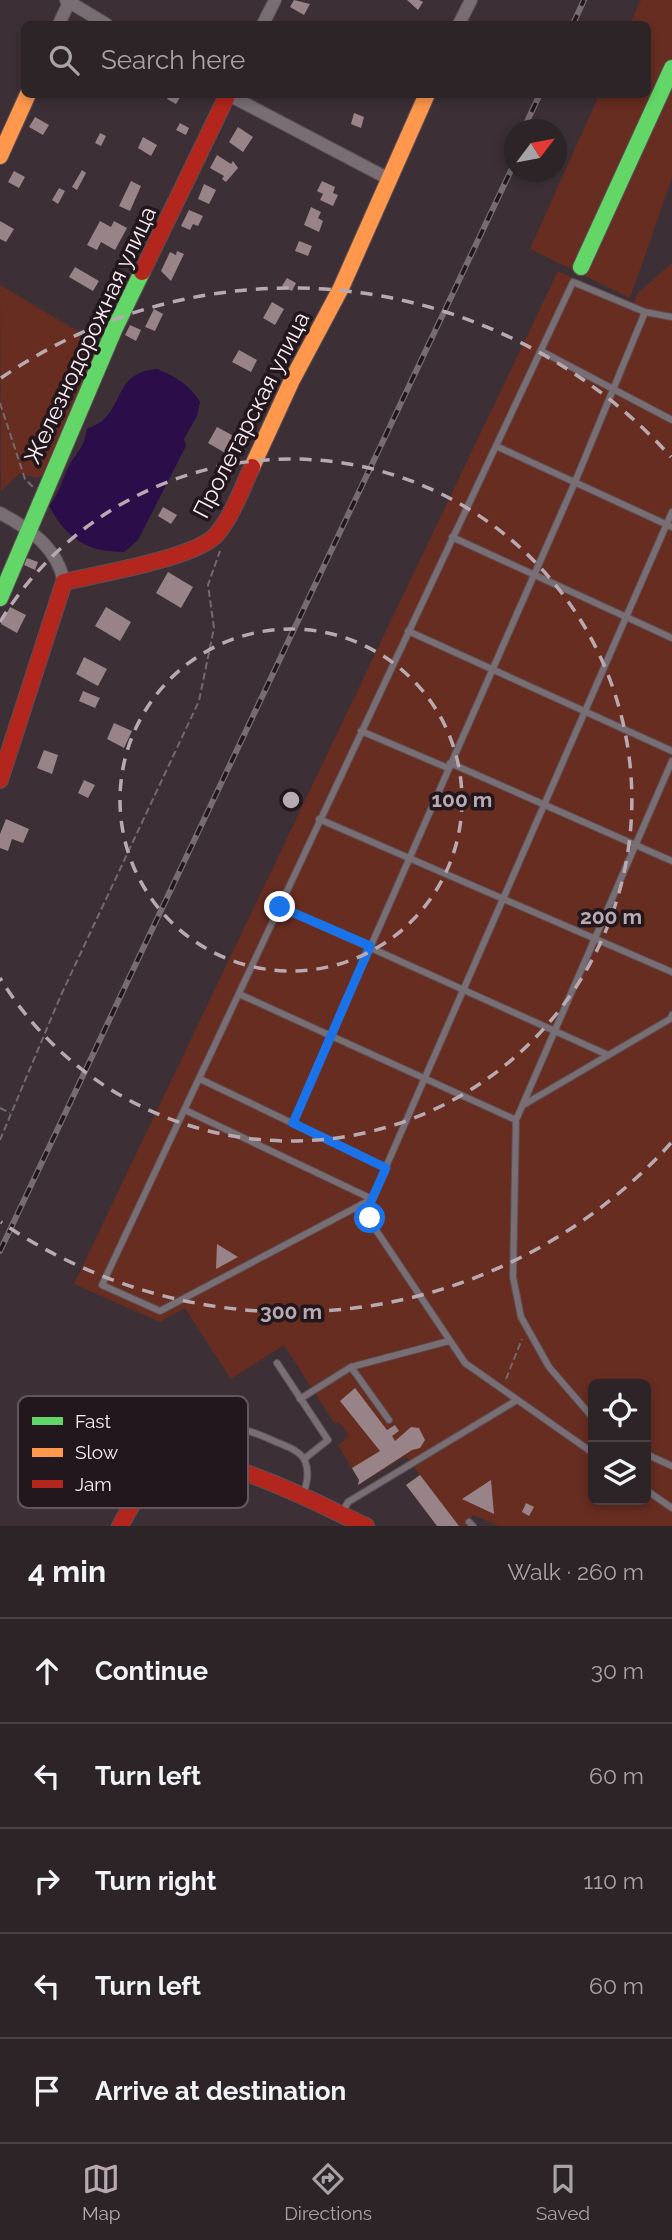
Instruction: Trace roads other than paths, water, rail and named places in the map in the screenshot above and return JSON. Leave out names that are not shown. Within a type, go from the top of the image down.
[{"type":"street","points":[[264,21],[275,0]]},
{"type":"street","points":[[460,21],[471,0]]},
{"type":"street","points":[[60,21],[68,1],[101,21]]},
{"type":"street","points":[[581,267],[672,68]]},
{"type":"street","points":[[0,156],[26,98]]},
{"type":"street","name":"Железнодорожная улица","points":[[0,598],[16,565],[27,528],[114,330],[227,98]]},
{"type":"street","points":[[234,98],[387,178]]},
{"type":"street","name":"Пролетарская улица","points":[[64,582],[183,553],[215,537],[225,524],[292,380],[341,288],[387,178],[425,98]]},
{"type":"street","points":[[0,513],[27,528],[51,551],[62,570],[64,582],[0,780]]},
{"type":"street","points":[[248,1476],[366,1526]]},
{"type":"street","points":[[120,1526],[129,1508]]},
{"type":"lane","points":[[372,1199],[160,1311],[102,1285],[573,282],[645,312],[672,317]]},
{"type":"lane","points":[[293,1123],[575,482],[645,312]]},
{"type":"lane","points":[[541,351],[672,420]]},
{"type":"lane","points":[[496,446],[669,525]]},
{"type":"lane","points":[[588,1450],[476,1373],[449,1341],[376,1230],[368,1208],[626,617],[669,525],[672,512]]},
{"type":"lane","points":[[452,537],[672,638]]},
{"type":"lane","points":[[408,631],[672,751]]},
{"type":"lane","points":[[361,731],[672,861]]},
{"type":"lane","points":[[588,1413],[566,1390],[525,1330],[513,1277],[516,1120],[672,761]]},
{"type":"lane","points":[[319,819],[672,972]]},
{"type":"lane","points":[[280,907],[608,1055]]},
{"type":"lane","points":[[239,994],[516,1120]]},
{"type":"lane","points":[[524,1105],[670,1019],[672,1015]]},
{"type":"lane","points":[[200,1079],[386,1168]]},
{"type":"lane","points":[[185,1110],[372,1199]]},
{"type":"lane","points":[[300,1399],[351,1367],[449,1341]]},
{"type":"lane","points":[[277,1363],[328,1440],[304,1459]]},
{"type":"lane","points":[[351,1367],[389,1420]]},
{"type":"lane","points":[[341,1515],[348,1503],[517,1400]]},
{"type":"lane","points":[[248,1429],[295,1450],[304,1459],[307,1485],[301,1498]]},
{"type":"lane","points":[[651,1456],[672,1466]]},
{"type":"lane","points":[[651,1493],[672,1508]]},
{"type":"railway","points":[[574,21],[584,0]]},
{"type":"railway","points":[[528,119],[538,98]]},
{"type":"railway","points":[[0,1251],[505,182]]}]
